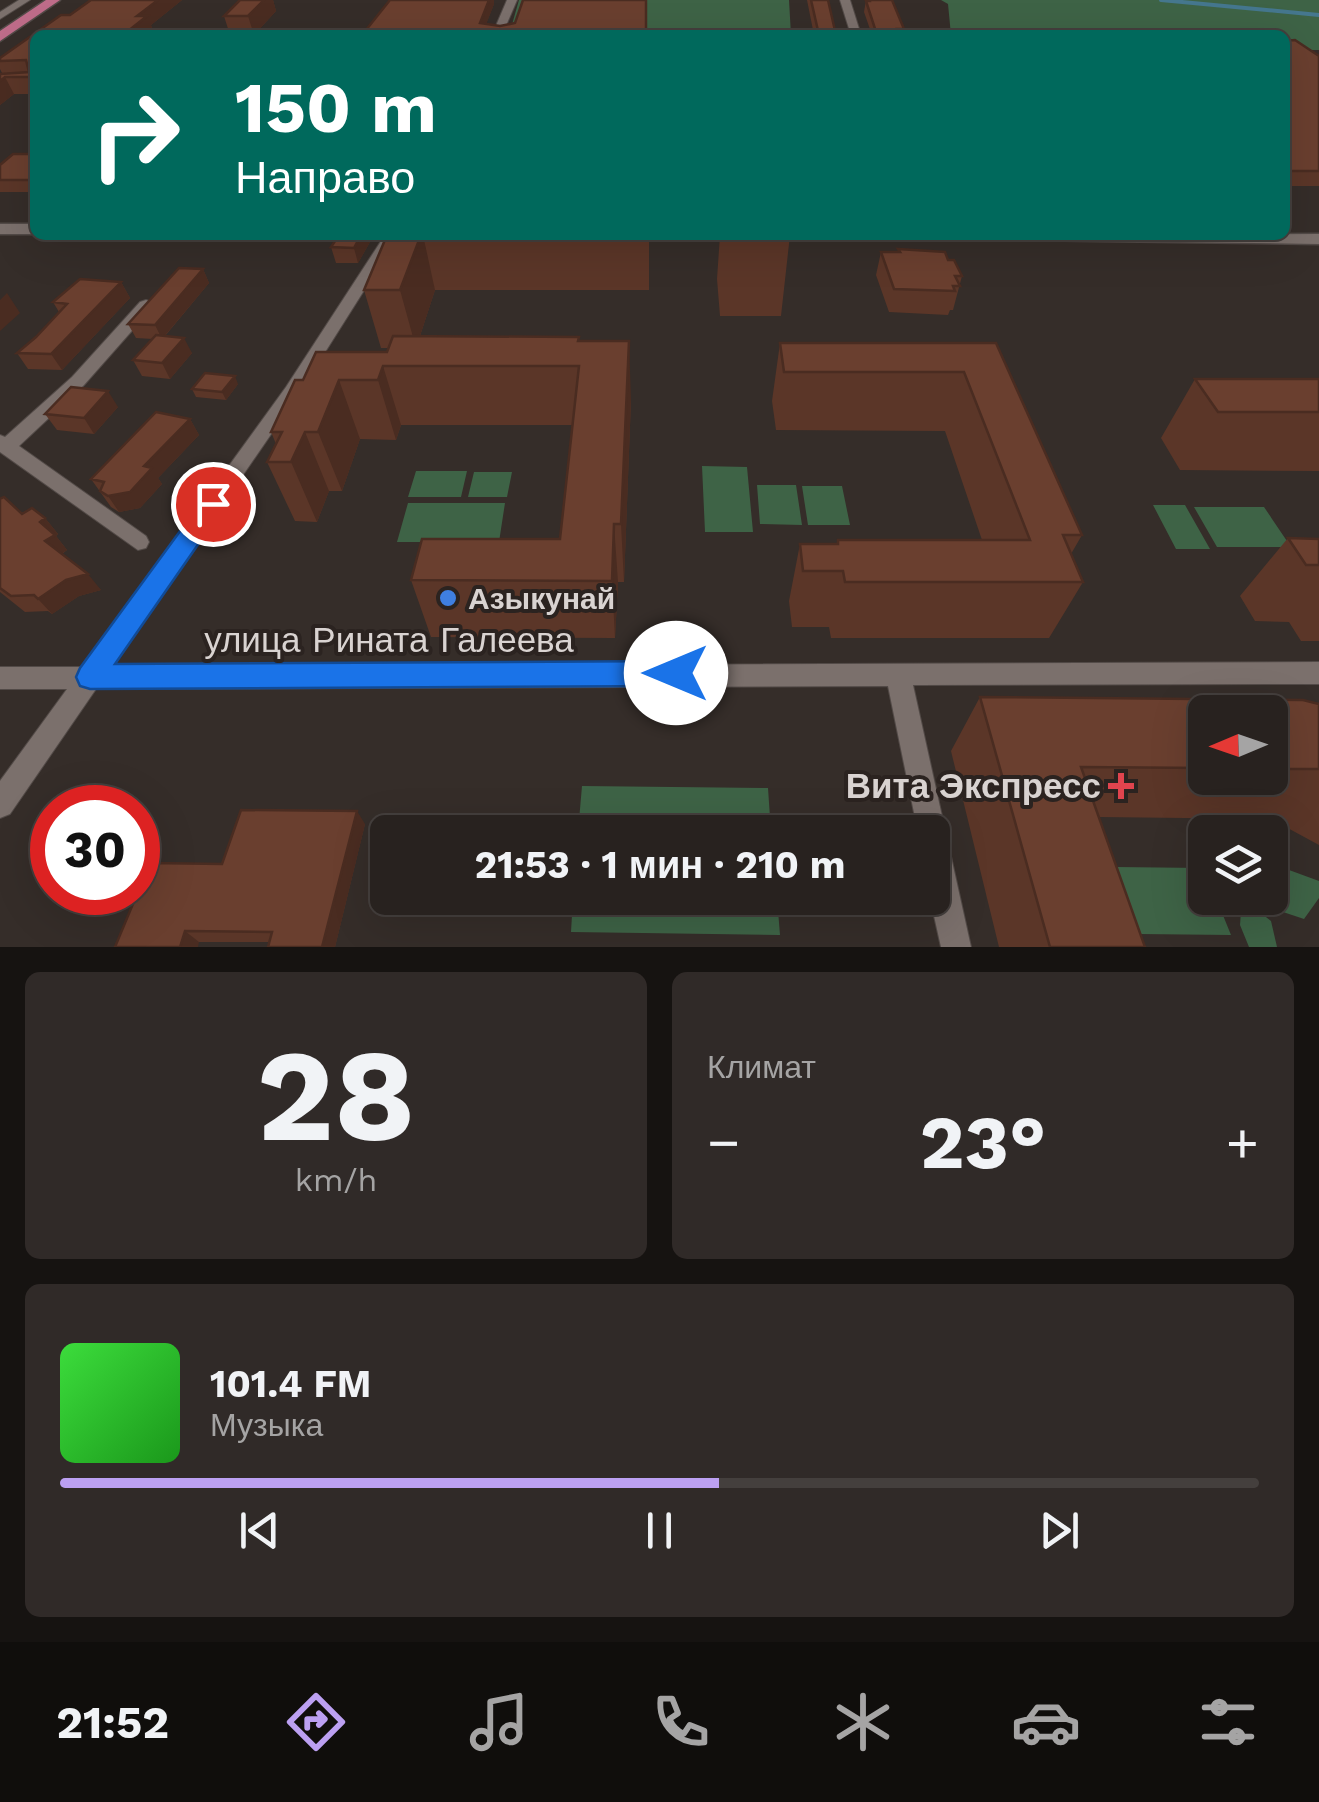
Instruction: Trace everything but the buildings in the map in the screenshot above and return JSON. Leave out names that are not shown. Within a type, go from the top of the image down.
[{"type":"main road","points":[[0,37],[54,0]]},
{"type":"street","points":[[0,16],[25,0]]},
{"type":"street","points":[[498,30],[512,0]]},
{"type":"street","points":[[846,0],[855,30]]},
{"type":"street","points":[[0,229],[30,230]]},
{"type":"street","points":[[1290,239],[1319,239]]},
{"type":"street","points":[[0,804],[292,391],[389,240]]},
{"type":"street","points":[[138,542],[4,444],[78,381],[156,294]]},
{"type":"street","name":"улица Рината Галеева","points":[[0,678],[1319,673]]},
{"type":"street","points":[[898,674],[928,815]]},
{"type":"street","points":[[949,915],[956,947]]},
{"type":"green space","points":[[519,0],[789,0],[791,30],[510,30]]},
{"type":"green space","points":[[941,0],[1319,0],[1319,50],[1290,50],[1290,30],[951,30],[948,4]]},
{"type":"green space","points":[[702,466],[747,467],[753,532],[705,532]]},
{"type":"green space","points":[[416,471],[467,471],[461,497],[408,497]]},
{"type":"green space","points":[[474,472],[512,472],[507,497],[468,497]]},
{"type":"green space","points":[[757,485],[796,485],[802,525],[760,524]]},
{"type":"green space","points":[[802,486],[842,486],[850,525],[808,525]]},
{"type":"green space","points":[[408,503],[505,503],[499,542],[397,542]]},
{"type":"green space","points":[[1153,505],[1185,505],[1210,549],[1176,549]]},
{"type":"green space","points":[[1194,507],[1264,507],[1291,547],[1217,547]]},
{"type":"green space","points":[[582,786],[768,788],[770,815],[579,815]]},
{"type":"green space","points":[[1116,867],[1188,868],[1188,915],[1223,915],[1231,935],[1139,934]]},
{"type":"green space","points":[[1288,870],[1319,881],[1319,898],[1304,919],[1288,914]]},
{"type":"green space","points":[[572,915],[778,915],[780,935],[571,932]]},
{"type":"green space","points":[[1241,915],[1263,915],[1271,921],[1277,947],[1249,947],[1240,925]]},
{"type":"waterway","points":[[1161,0],[1319,15]]},
{"type":"place","name":"Азыкунай","points":[[448,598]]},
{"type":"place","name":"Вита Экспресс","points":[[1121,786]]},
{"type":"route","points":[[213,504],[90,677],[676,673]]}]
